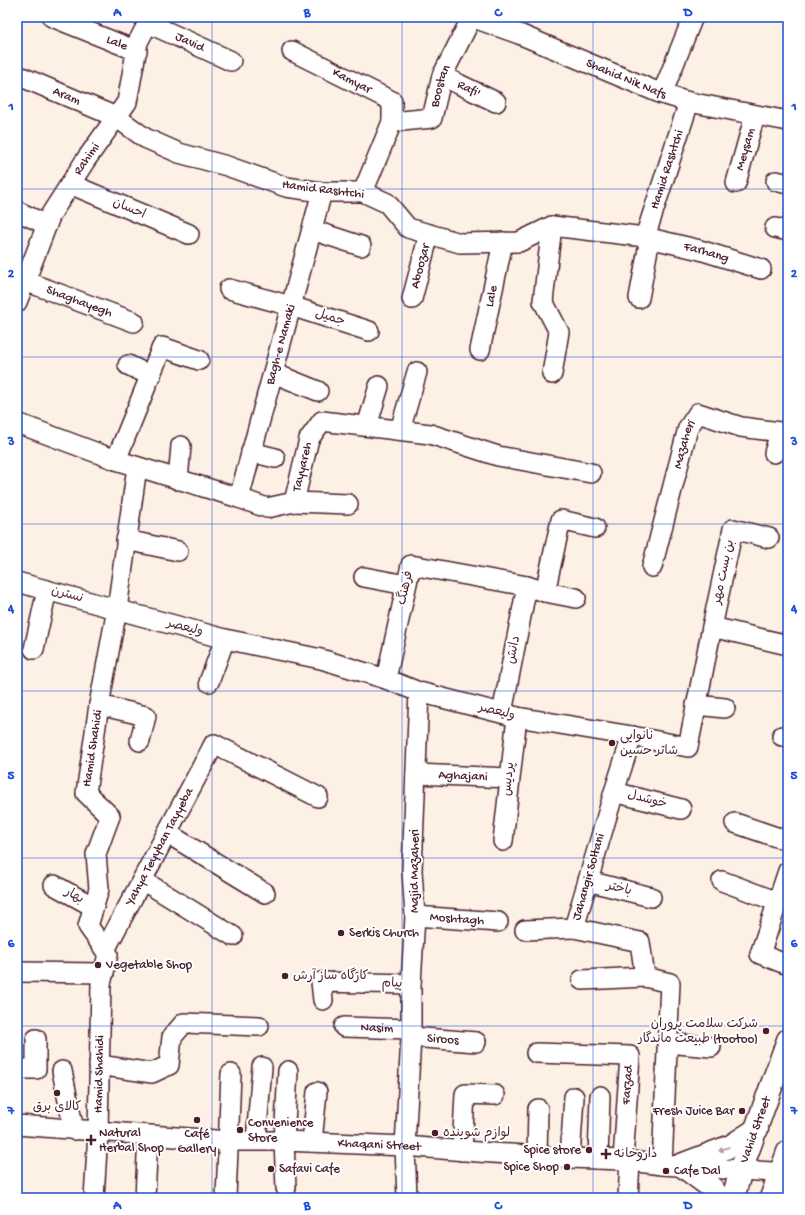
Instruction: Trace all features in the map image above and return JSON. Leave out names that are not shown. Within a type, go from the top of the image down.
[{"type":"main road","name":"Vahid Street","points":[[733,1198],[741,1170],[757,1129],[782,1078],[788,1040]]},
{"type":"main road","points":[[672,1165],[732,1146],[757,1129]]},
{"type":"main road","points":[[771,1198],[784,1173],[788,1152]]},
{"type":"main road","points":[[672,1165],[712,1188],[719,1198]]},
{"type":"street","name":"Lale","points":[[52,17],[137,51]]},
{"type":"street","name":"Shahid Nik Nafs","points":[[472,17],[519,34],[662,94],[689,102],[788,121]]},
{"type":"street","name":"Boostan","points":[[392,122],[432,118],[442,76],[472,17]]},
{"type":"street","points":[[662,94],[693,17]]},
{"type":"street","name":"Rahimi","points":[[17,302],[51,214],[84,161],[128,102],[138,42],[149,20]]},
{"type":"street","name":"Javid","points":[[149,20],[231,61]]},
{"type":"street","name":"Kamyar","points":[[292,51],[392,101],[392,122]]},
{"type":"street","name":"Aram","points":[[17,75],[116,117]]},
{"type":"street","name":"Rafi'","points":[[442,76],[496,102]]},
{"type":"street","name":"Hamid Rashtchi","points":[[639,298],[647,238],[689,102]]},
{"type":"street","name":"Meysam","points":[[736,183],[755,115]]},
{"type":"street","name":"Hamid Rashtchi","points":[[116,117],[144,138],[178,153],[227,166],[286,187],[322,192],[363,192],[387,203],[408,228],[460,242],[519,242],[552,226]]},
{"type":"street","points":[[363,192],[392,122]]},
{"type":"street","name":"احسان","points":[[70,184],[189,234]]},
{"type":"street","name":"Bagh-e Namaki","points":[[239,498],[322,192]]},
{"type":"street","points":[[17,211],[46,225]]},
{"type":"street","points":[[552,374],[559,332],[544,301],[552,226],[647,238]]},
{"type":"street","points":[[312,230],[361,246]]},
{"type":"street","name":"Aboozar","points":[[412,299],[429,234]]},
{"type":"street","name":"Farhang","points":[[647,238],[700,250],[761,269]]},
{"type":"street","name":"Lale","points":[[480,350],[503,242]]},
{"type":"street","name":"Shaghayegh","points":[[25,281],[134,322]]},
{"type":"street","name":"جمیل","points":[[229,290],[291,306],[369,331]]},
{"type":"street","points":[[116,460],[162,347],[199,360]]},
{"type":"street","points":[[128,365],[151,376]]},
{"type":"street","points":[[400,430],[417,372]]},
{"type":"street","points":[[273,373],[318,391]]},
{"type":"street","points":[[367,426],[379,386]]},
{"type":"street","name":"Mazaheri","points":[[652,567],[688,428],[698,413],[741,427],[784,433]]},
{"type":"street","name":"Tayyareh","points":[[17,423],[116,460],[267,508],[294,502],[309,439],[322,420],[430,434],[498,456],[591,473]]},
{"type":"street","points":[[774,453],[784,433]]},
{"type":"street","points":[[178,480],[181,446]]},
{"type":"street","points":[[251,452],[275,458]]},
{"type":"street","name":"Hamid Shahidi","points":[[94,1198],[98,1132],[101,984],[108,954],[88,926],[98,889],[96,854],[110,816],[86,793],[99,705],[117,609],[137,467]]},
{"type":"street","points":[[294,502],[348,504]]},
{"type":"street","name":"دانش","points":[[509,715],[536,589],[561,520],[595,528]]},
{"type":"street","name":"بن بست مهر","points":[[712,627],[733,529],[769,538]]},
{"type":"street","points":[[126,540],[178,551]]},
{"type":"street","name":"فرهنگ","points":[[386,679],[411,565],[536,589]]},
{"type":"street","points":[[364,577],[406,585]]},
{"type":"street","name":"نسترن","points":[[17,582],[117,609]]},
{"type":"street","points":[[536,589],[576,598]]},
{"type":"street","points":[[34,649],[47,590]]},
{"type":"street","name":"ولیعصر","points":[[117,609],[225,639],[321,659],[386,679],[419,692],[509,715],[688,747],[712,627]]},
{"type":"street","points":[[712,627],[788,645]]},
{"type":"street","points":[[209,682],[225,639]]},
{"type":"street","name":"Majid Mazaheri","points":[[407,1198],[405,1146],[415,916],[412,871],[419,692]]},
{"type":"street","points":[[99,705],[146,716],[140,741]]},
{"type":"street","points":[[696,705],[725,708]]},
{"type":"street","name":"پردیس","points":[[503,841],[510,778],[509,715]]},
{"type":"street","name":"Jahangir Soltani","points":[[632,736],[574,928],[640,942],[645,977]]},
{"type":"street","name":"Yahya Teyyban Tayyeba","points":[[105,950],[214,744],[318,797]]},
{"type":"street","name":"Aghajani","points":[[416,774],[510,778]]},
{"type":"street","name":"خوشدل","points":[[614,792],[681,809]]},
{"type":"street","points":[[735,823],[788,841]]},
{"type":"street","points":[[167,833],[265,892]]},
{"type":"street","points":[[788,871],[760,954],[788,965]]},
{"type":"street","points":[[142,880],[233,936]]},
{"type":"street","name":"باختر","points":[[588,881],[651,897]]},
{"type":"street","points":[[722,881],[778,902]]},
{"type":"street","name":"بهار","points":[[54,885],[94,907]]},
{"type":"street","name":"Moshtagh","points":[[415,916],[498,922]]},
{"type":"street","points":[[525,930],[574,928]]},
{"type":"street","points":[[17,972],[104,973]]},
{"type":"street","points":[[582,980],[645,977],[670,983],[667,1043],[672,1165]]},
{"type":"street","name":"پیام","points":[[323,1000],[321,982],[411,984]]},
{"type":"street","points":[[99,1065],[152,1073],[169,1065],[172,1037],[184,1023],[259,1026]]},
{"type":"street","name":"Nasim","points":[[344,1027],[411,1033]]},
{"type":"street","name":"Siroos","points":[[411,1033],[476,1042]]},
{"type":"street","points":[[17,1069],[36,1070],[36,1039]]},
{"type":"street","points":[[667,1043],[711,1047]]},
{"type":"street","name":"Farzad","points":[[536,1053],[630,1056],[626,1160]]},
{"type":"street","points":[[256,1140],[262,1067]]},
{"type":"street","points":[[62,1070],[74,1130]]},
{"type":"street","points":[[286,1188],[284,1141],[288,1071]]},
{"type":"street","points":[[226,1198],[231,1074]]},
{"type":"street","points":[[312,1142],[317,1092]]},
{"type":"street","points":[[462,1151],[465,1094],[495,1095]]},
{"type":"street","points":[[598,1159],[600,1096]]},
{"type":"street","points":[[570,1158],[574,1097]]},
{"type":"street","points":[[537,1155],[538,1109]]},
{"type":"street","name":"Khaqani Street","points":[[17,1125],[229,1141],[256,1140],[405,1146],[570,1158],[626,1160],[672,1165],[784,1173]]},
{"type":"street","points":[[145,1198],[148,1135]]},
{"type":"street","points":[[626,1160],[628,1198]]},
{"type":"place","name":"نانوایی شاتر حسین","points":[[612,743]]},
{"type":"place","name":"Serkis Church","points":[[341,933]]},
{"type":"place","name":"Vegetable Shop","points":[[98,965]]},
{"type":"place","name":"کارگاه ساز آرش","points":[[285,976]]},
{"type":"place","name":"شرکت سلامت پروران طبیعت ماندگار (tootoo)","points":[[766,1031]]},
{"type":"place","name":"کالای برق","points":[[57,1093]]},
{"type":"place","name":"Fresh Juice Bar","points":[[742,1111]]},
{"type":"place","name":"Café Gallery","points":[[197,1120]]},
{"type":"place","name":"Convenience Store","points":[[240,1130]]},
{"type":"place","name":"لوازم شوینده","points":[[435,1133]]},
{"type":"place","name":"Natural Herbal Shop","points":[[91,1140]]},
{"type":"place","name":"Spice store","points":[[589,1150]]},
{"type":"place","name":"داروخانه","points":[[606,1154]]},
{"type":"place","name":"Spice Shop","points":[[567,1167]]},
{"type":"place","name":"Safavi Cafe","points":[[271,1169]]},
{"type":"place","name":"Cafe Dal","points":[[666,1171]]}]
